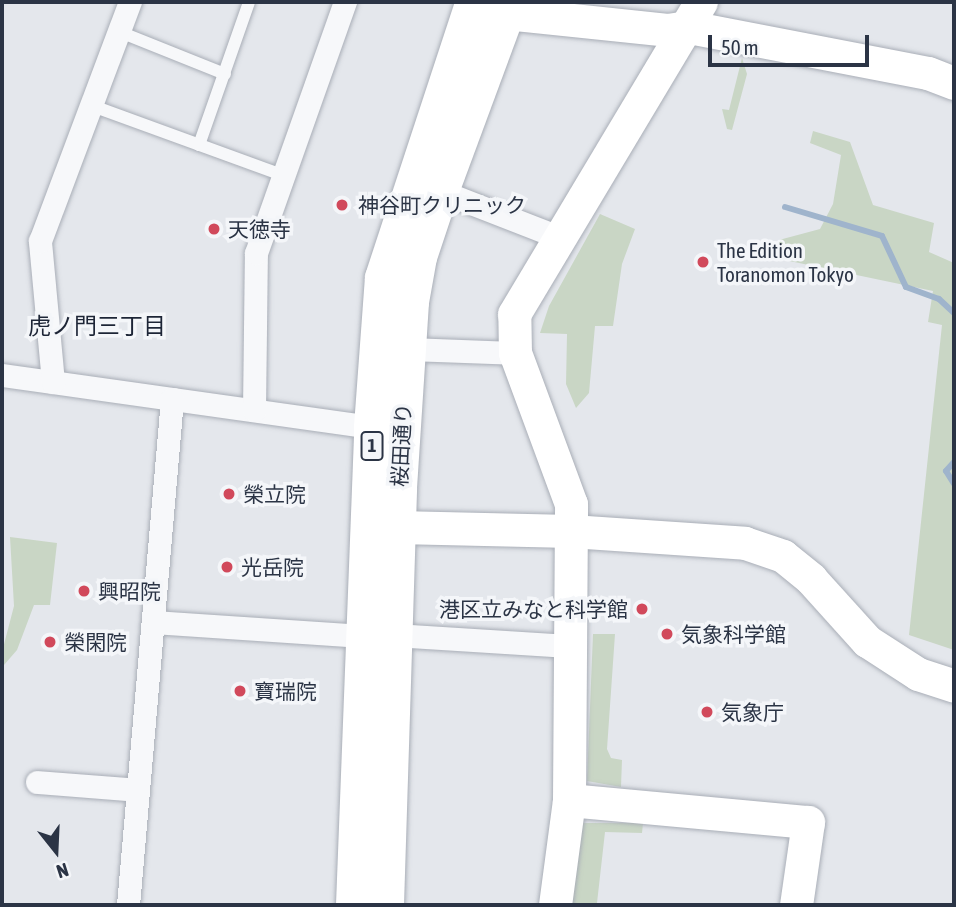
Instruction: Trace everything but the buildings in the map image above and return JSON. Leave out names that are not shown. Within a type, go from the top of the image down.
[{"type":"highway","name":"桜田通り","points":[[355,905],[379,635],[397,527],[407,349],[418,257],[440,191],[487,5]]},
{"type":"highway","name":"桜田通り","points":[[385,905],[373,427],[380,314],[392,246],[487,5]]},
{"type":"street","points":[[53,382],[40,241],[130,2]]},
{"type":"street","points":[[254,410],[256,253],[345,2]]},
{"type":"street","points":[[487,5],[667,30],[695,15],[954,81]]},
{"type":"street","points":[[555,905],[569,800],[570,496],[515,353],[514,314],[695,15]]},
{"type":"street","points":[[440,191],[561,238]]},
{"type":"street","points":[[407,349],[515,353]]},
{"type":"street","points":[[2,376],[373,427]]},
{"type":"street","points":[[128,905],[172,399]]},
{"type":"street","points":[[397,527],[571,531],[733,542],[783,556],[811,579],[867,641],[918,674],[954,685]]},
{"type":"street","points":[[153,622],[569,646]]},
{"type":"street","points":[[37,782],[138,790]]},
{"type":"street","points":[[569,800],[808,822],[796,905]]},
{"type":"lane","points":[[199,145],[250,2]]},
{"type":"lane","points":[[120,32],[225,74]]},
{"type":"lane","points":[[90,105],[282,175]]},
{"type":"green space","points":[[742,58],[747,74],[732,130],[727,129],[722,109],[729,110]]},
{"type":"green space","points":[[813,131],[850,142],[873,205],[934,223],[929,252],[954,263],[954,650],[909,635],[942,325],[928,322],[933,291],[780,259],[779,240],[820,229],[833,204],[841,155],[810,143]]},
{"type":"green space","points":[[600,214],[635,229],[622,264],[613,326],[595,326],[589,393],[576,408],[566,384],[567,334],[540,333],[549,306]]},
{"type":"green space","points":[[10,537],[57,543],[50,605],[34,605],[17,650],[4,665],[2,652],[14,606]]},
{"type":"green space","points":[[593,634],[615,634],[607,749],[611,758],[622,760],[621,787],[587,781]]},
{"type":"green space","points":[[582,823],[643,823],[642,833],[605,832],[597,903],[572,903]]},
{"type":"waterway","points":[[785,207],[882,236],[906,287],[939,299],[954,313]]},
{"type":"waterway","points":[[954,462],[946,471],[954,484]]},
{"type":"place","name":"神谷町クリニック","points":[[342,205]]},
{"type":"place","name":"天徳寺","points":[[214,229]]},
{"type":"place","name":"The Edition Toranomon Tokyo","points":[[703,262]]},
{"type":"place","name":"榮立院","points":[[229,494]]},
{"type":"place","name":"光岳院","points":[[227,567]]},
{"type":"place","name":"興昭院","points":[[84,591]]},
{"type":"place","name":"港区立みなと科学館","points":[[642,609]]},
{"type":"place","name":"気象科学館","points":[[667,634]]},
{"type":"place","name":"榮閑院","points":[[50,642]]},
{"type":"place","name":"寶瑞院","points":[[240,691]]},
{"type":"place","name":"気象庁","points":[[707,712]]},
{"type":"district","name":"虎ノ門三丁目","points":[[97,326]]}]
